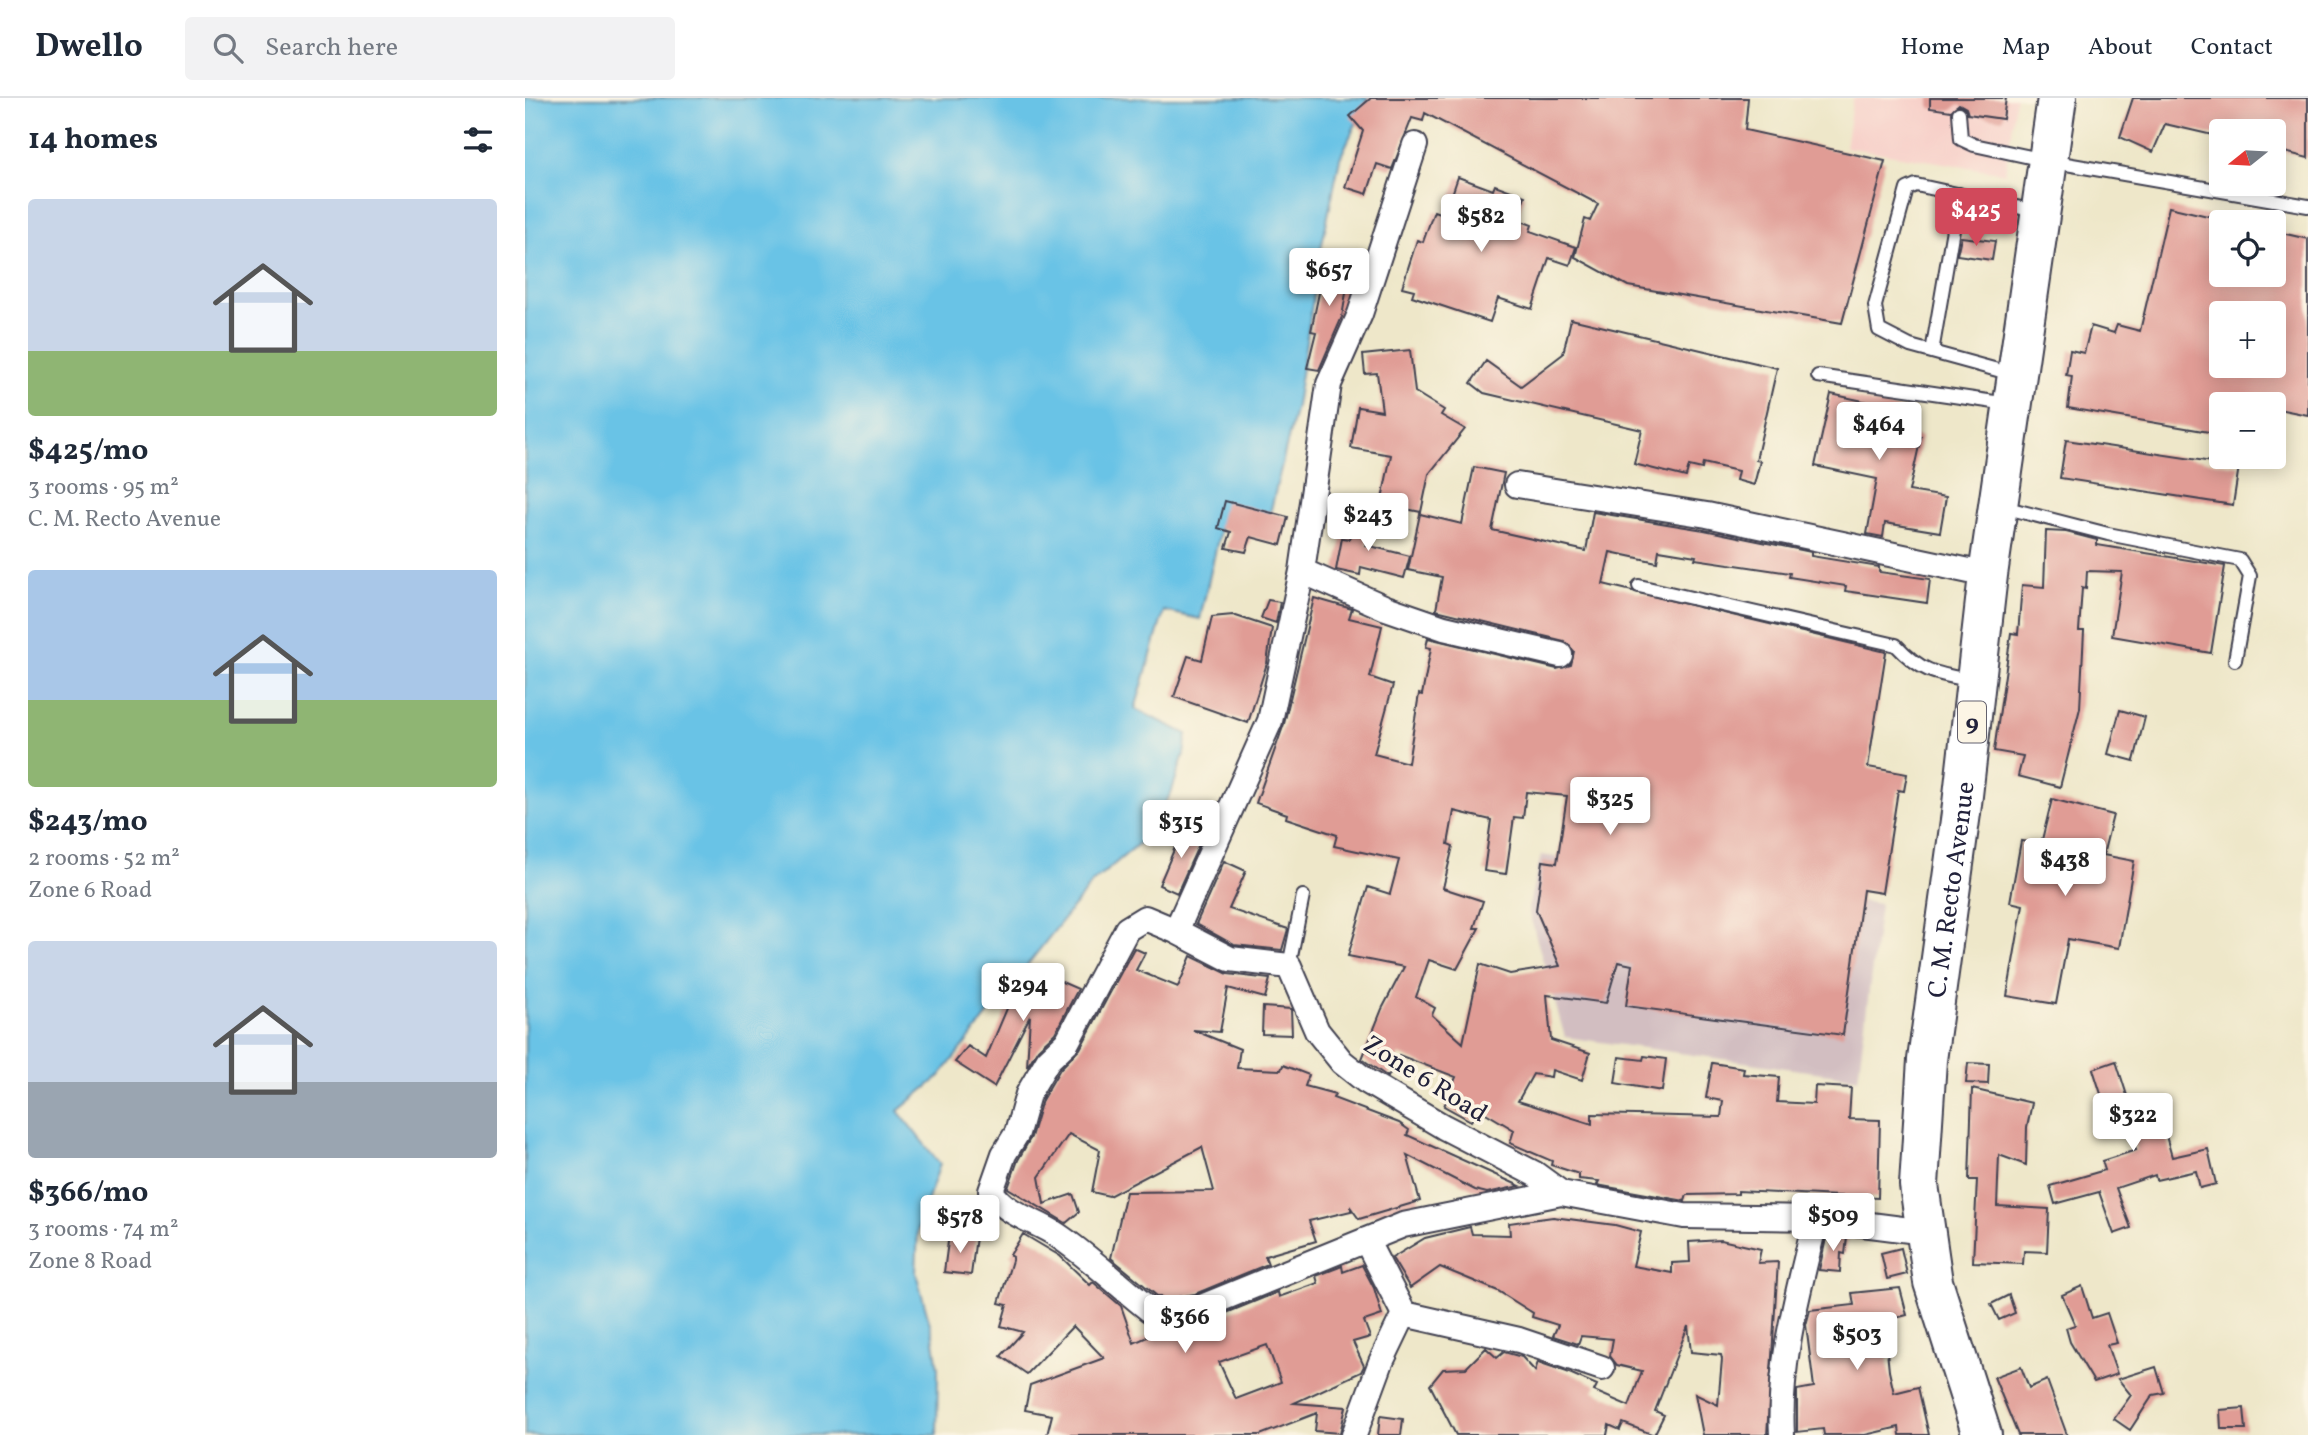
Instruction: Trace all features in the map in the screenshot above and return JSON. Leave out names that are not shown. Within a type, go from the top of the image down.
[{"type":"highway","name":"C. M. Recto Avenue","points":[[1967,1435],[1950,1345],[1933,1282],[1919,1185],[1927,1060],[1977,681],[1988,575],[2057,98]]},
{"type":"highway","name":"C. M. Recto Avenue","points":[[1950,1345],[1982,1435]]},
{"type":"street","points":[[1176,931],[1270,721],[1302,571],[1308,513],[1329,384],[1360,314],[1415,145]]},
{"type":"street","points":[[1517,485],[1707,514],[1988,575]]},
{"type":"street","points":[[1302,571],[1386,608],[1444,628],[1560,655]]},
{"type":"street","points":[[1289,967],[1230,959],[1145,918],[1127,929],[1115,946],[1067,1042],[1048,1060],[1028,1094],[1017,1133],[993,1179],[991,1191],[997,1201],[1024,1219],[1055,1234],[1150,1310],[1165,1314],[1219,1301],[1403,1225],[1455,1212],[1561,1193]]},
{"type":"street","name":"Zone 6 Road","points":[[1289,967],[1317,1031],[1342,1062],[1377,1088],[1444,1127],[1535,1174],[1561,1193],[1684,1216],[1816,1218],[1925,1232]]},
{"type":"street","points":[[1782,1435],[1780,1391],[1785,1352],[1816,1218]]},
{"type":"street","points":[[1366,1240],[1404,1314]]},
{"type":"street","points":[[1404,1314],[1519,1340],[1602,1368]]},
{"type":"street","points":[[1354,1435],[1381,1362],[1404,1314]]},
{"type":"lane","points":[[1959,113],[1961,139],[2049,162],[2308,206]]},
{"type":"lane","points":[[2014,390],[1879,330],[1875,306],[1903,195],[1907,189],[1916,185],[2041,212]]},
{"type":"lane","points":[[1932,352],[1959,194]]},
{"type":"lane","points":[[1818,376],[2014,390]]},
{"type":"lane","points":[[1999,506],[2108,534],[2240,560],[2250,576],[2235,660]]},
{"type":"lane","points":[[1639,586],[1896,645],[1913,663],[1929,673],[1977,681]]},
{"type":"lane","points":[[1289,967],[1303,896]]},
{"type":"shaded area","points":[[1853,98],[2016,98],[2005,173],[1845,147]]},
{"type":"shaded area","points":[[1541,855],[1880,904],[1858,1078],[1565,1037],[1528,909]]},
{"type":"water","points":[[525,98],[1368,98],[1340,158],[1320,254],[1296,406],[1266,530],[1223,517],[1200,619],[1164,611],[1135,709],[1187,734],[1184,754],[1171,793],[1144,839],[1092,883],[939,1077],[898,1111],[940,1164],[918,1229],[916,1273],[933,1335],[938,1368],[937,1435],[525,1435]]},
{"type":"building","points":[[1371,98],[1748,98],[1745,130],[1885,161],[1842,323],[1628,286],[1575,257],[1585,219],[1590,221],[1598,204],[1425,113],[1423,121],[1412,118],[1392,169],[1377,164],[1367,194],[1345,187],[1363,131],[1350,116]]},
{"type":"building","points":[[1930,98],[2006,98],[2003,119],[1968,114],[1966,108],[1959,104],[1951,111],[1930,108]]},
{"type":"building","points":[[2133,98],[2308,98],[2308,158],[2286,152],[2286,119],[2209,119],[2209,134],[2165,124],[2153,152],[2120,137]]},
{"type":"building","points":[[1458,177],[1493,190],[1495,185],[1525,196],[1516,219],[1532,225],[1530,231],[1576,247],[1570,265],[1549,258],[1532,309],[1498,298],[1490,322],[1412,296],[1414,290],[1402,287],[1417,240],[1423,242],[1434,211],[1445,215]]},
{"type":"building","points":[[2169,207],[2209,216],[2209,287],[2286,287],[2286,234],[2308,239],[2308,415],[2286,411],[2286,392],[2209,392],[2209,432],[2068,408],[2072,376],[2066,375],[2070,350],[2084,353],[2091,326],[2114,333],[2117,325],[2140,331]]},
{"type":"building","points":[[1961,237],[1995,241],[1992,260],[1957,255]]},
{"type":"building","points":[[1332,252],[1349,256],[1344,274],[1349,275],[1342,317],[1319,370],[1307,368],[1316,332],[1311,331],[1324,269],[1328,270]]},
{"type":"building","points":[[1571,319],[1777,368],[1756,460],[1760,461],[1754,485],[1736,480],[1738,471],[1703,463],[1702,469],[1689,466],[1686,477],[1634,464],[1642,430],[1484,393],[1471,383],[1486,361],[1521,386],[1563,354]]},
{"type":"building","points":[[1410,350],[1415,392],[1444,410],[1441,415],[1465,429],[1429,474],[1421,512],[1381,504],[1391,455],[1351,448],[1358,407],[1382,411],[1377,373],[1365,374],[1363,355]]},
{"type":"building","points":[[1831,394],[1909,411],[1904,433],[1921,437],[1909,491],[1946,497],[1940,532],[1885,523],[1883,537],[1867,534],[1877,479],[1815,466]]},
{"type":"building","points":[[2066,440],[2209,461],[2209,469],[2239,469],[2233,505],[2060,478]]},
{"type":"building","points":[[1474,467],[1504,473],[1492,530],[1586,551],[1593,512],[1704,530],[1811,552],[1811,556],[1879,567],[1879,572],[1930,579],[1927,603],[1845,591],[1846,586],[1789,577],[1790,573],[1695,559],[1696,556],[1659,550],[1657,562],[1610,552],[1603,584],[1886,652],[1868,767],[1907,774],[1904,791],[1898,790],[1882,893],[1863,890],[1843,1035],[1626,1006],[1632,965],[1618,962],[1606,1003],[1547,995],[1551,1040],[1590,1053],[1582,1080],[1552,1070],[1551,1077],[1533,1074],[1518,1101],[1592,1124],[1592,1114],[1721,1117],[1723,1101],[1706,1098],[1712,1063],[1744,1068],[1743,1074],[1779,1077],[1777,1102],[1814,1104],[1815,1086],[1851,1088],[1849,1119],[1880,1120],[1878,1198],[1738,1191],[1738,1194],[1687,1195],[1685,1201],[1597,1185],[1599,1181],[1579,1179],[1579,1174],[1551,1165],[1552,1161],[1510,1143],[1514,1130],[1479,1109],[1471,1121],[1444,1106],[1456,1077],[1399,1055],[1388,1077],[1362,1059],[1382,1009],[1404,967],[1348,956],[1368,887],[1390,894],[1399,860],[1334,846],[1337,835],[1286,818],[1287,814],[1256,803],[1284,724],[1314,598],[1352,609],[1349,618],[1382,626],[1370,677],[1393,685],[1374,754],[1408,763],[1419,694],[1422,695],[1431,648],[1426,647],[1428,638],[1557,669],[1571,665],[1574,651],[1564,641],[1436,610],[1442,577],[1408,570],[1420,514],[1462,524]],"holes":[[[1526,792],[1567,796],[1557,863],[1543,861],[1536,910],[1560,966],[1510,974],[1480,964],[1463,1043],[1432,1015],[1435,1008],[1416,997],[1429,960],[1457,969],[1479,928],[1474,928],[1483,901],[1443,888],[1453,846],[1448,844],[1454,811],[1491,820],[1484,871],[1506,874],[1514,817],[1523,818]]]},
{"type":"building","points":[[1225,501],[1288,517],[1281,545],[1251,537],[1246,552],[1226,548],[1231,532],[1218,528]]},
{"type":"building","points":[[1357,512],[1373,516],[1366,545],[1410,556],[1404,578],[1361,567],[1360,575],[1336,570],[1342,538],[1349,539]]},
{"type":"building","points":[[2046,531],[2066,532],[2097,540],[2097,545],[2225,566],[2211,653],[2112,636],[2122,572],[2087,571],[2086,589],[2082,588],[2079,631],[2084,631],[2080,708],[2060,787],[2018,776],[2023,756],[1994,751],[2011,633],[2018,634],[2022,585],[2044,587]]},
{"type":"building","points":[[1268,600],[1280,602],[1276,623],[1261,618]]},
{"type":"building","points":[[1233,615],[1272,628],[1267,663],[1248,723],[1174,697],[1188,656],[1202,660],[1212,617]]},
{"type":"building","points":[[2120,710],[2145,717],[2134,761],[2108,754]]},
{"type":"building","points":[[2052,799],[2113,815],[2103,855],[2134,861],[2119,948],[2068,939],[2056,1004],[2007,996],[2023,905],[2010,902],[2021,841],[2041,844]]},
{"type":"building","points":[[1184,826],[1200,834],[1198,838],[1201,840],[1177,893],[1159,885]]},
{"type":"building","points":[[1224,861],[1246,871],[1229,909],[1288,929],[1282,950],[1234,945],[1196,924]]},
{"type":"building","points":[[1134,948],[1145,953],[1136,970],[1178,987],[1191,956],[1228,974],[1270,979],[1265,998],[1228,988],[1220,1032],[1193,1030],[1240,1049],[1237,1068],[1281,1070],[1283,1065],[1309,1075],[1305,1086],[1335,1094],[1333,1098],[1399,1123],[1409,1130],[1407,1135],[1520,1186],[1487,1193],[1475,1190],[1407,1155],[1420,1201],[1359,1219],[1351,1208],[1351,1211],[1309,1221],[1316,1241],[1265,1256],[1268,1264],[1195,1294],[1166,1299],[1157,1296],[1111,1258],[1126,1192],[1214,1191],[1202,1147],[1109,1196],[1092,1192],[1100,1150],[1069,1134],[1039,1177],[1044,1204],[1073,1194],[1079,1212],[1066,1223],[1008,1188],[1018,1160],[1031,1137],[1042,1100],[1060,1069],[1080,1049]]},
{"type":"building","points":[[1025,966],[1078,989],[1055,1033],[1038,1049],[1027,1067],[1030,1016],[994,1087],[955,1062],[968,1046],[986,1058]]},
{"type":"building","points":[[1263,1007],[1291,1009],[1292,1035],[1262,1034]]},
{"type":"building","points":[[1644,1056],[1666,1059],[1662,1091],[1615,1083],[1619,1057],[1643,1060]]},
{"type":"building","points":[[2116,1061],[2130,1105],[2155,1097],[2172,1157],[2208,1149],[2216,1184],[2200,1188],[2196,1171],[2156,1180],[2155,1175],[2116,1188],[2131,1228],[2114,1234],[2099,1192],[2055,1204],[2050,1186],[2105,1170],[2102,1161],[2136,1150],[2125,1114],[2109,1119],[2093,1069]]},
{"type":"building","points":[[1968,1063],[1989,1064],[1988,1084],[1966,1083]]},
{"type":"building","points":[[1972,1089],[2032,1103],[2027,1127],[2026,1165],[1999,1155],[1997,1206],[2049,1209],[2047,1252],[2024,1251],[2023,1264],[1973,1262],[1977,1180],[1969,1180]]},
{"type":"building","points":[[1553,1217],[1615,1225],[1641,1232],[1633,1266],[1672,1273],[1672,1263],[1690,1262],[1689,1242],[1721,1240],[1761,1249],[1758,1263],[1778,1262],[1767,1435],[1703,1435],[1695,1394],[1718,1405],[1722,1359],[1721,1355],[1691,1352],[1688,1326],[1655,1411],[1664,1415],[1654,1435],[1623,1423],[1620,1430],[1609,1425],[1607,1435],[1456,1435],[1430,1385],[1443,1369],[1466,1368],[1486,1348],[1497,1358],[1504,1352],[1522,1357],[1535,1371],[1538,1362],[1567,1372],[1597,1385],[1594,1391],[1629,1406],[1642,1371],[1617,1365],[1610,1356],[1613,1339],[1581,1336],[1578,1344],[1553,1336],[1558,1325],[1532,1317],[1533,1313],[1498,1291],[1440,1267],[1410,1288],[1392,1258],[1425,1238],[1470,1227],[1472,1234],[1510,1235],[1509,1223]]},
{"type":"building","points":[[949,1234],[976,1237],[971,1275],[944,1272]]},
{"type":"building","points":[[1023,1234],[1060,1256],[1090,1285],[1093,1282],[1121,1306],[1134,1343],[1165,1329],[1204,1322],[1278,1292],[1279,1297],[1318,1283],[1316,1276],[1342,1266],[1343,1272],[1362,1265],[1374,1288],[1382,1315],[1364,1321],[1370,1337],[1353,1342],[1364,1366],[1361,1372],[1294,1403],[1346,1407],[1340,1433],[1315,1431],[1317,1413],[1260,1435],[1047,1435],[1052,1415],[1025,1410],[1030,1385],[1104,1358],[1073,1326],[1027,1374],[1001,1356],[1023,1332],[1001,1326],[1007,1305],[999,1303],[1013,1257],[1010,1255]],"holes":[[[1267,1345],[1281,1382],[1236,1399],[1219,1362]]]},
{"type":"building","points":[[1827,1234],[1847,1237],[1845,1254],[1841,1253],[1840,1272],[1819,1270]]},
{"type":"building","points":[[1901,1248],[1907,1274],[1887,1279],[1881,1253]]},
{"type":"building","points":[[2082,1286],[2092,1318],[2107,1313],[2117,1343],[2107,1345],[2117,1374],[2094,1382],[2070,1342],[2066,1328],[2075,1325],[2062,1295]]},
{"type":"building","points":[[1900,1288],[1907,1315],[1884,1321],[1889,1371],[1894,1393],[1918,1387],[1929,1435],[1900,1435],[1899,1427],[1865,1435],[1824,1435],[1823,1429],[1797,1432],[1797,1390],[1814,1387],[1806,1325],[1810,1310],[1854,1305],[1852,1293]]},
{"type":"building","points":[[2009,1295],[2015,1313],[1999,1320],[1991,1304]]},
{"type":"building","points":[[2021,1367],[2029,1388],[2047,1380],[2067,1435],[2018,1435],[1994,1377]]},
{"type":"building","points":[[2156,1367],[2164,1393],[2153,1395],[2130,1430],[2114,1419],[2131,1395],[2118,1379]]},
{"type":"building","points":[[2244,1408],[2246,1429],[2221,1429],[2220,1410]]},
{"type":"building","points":[[1380,1416],[1403,1419],[1401,1435],[1378,1435]]}]
